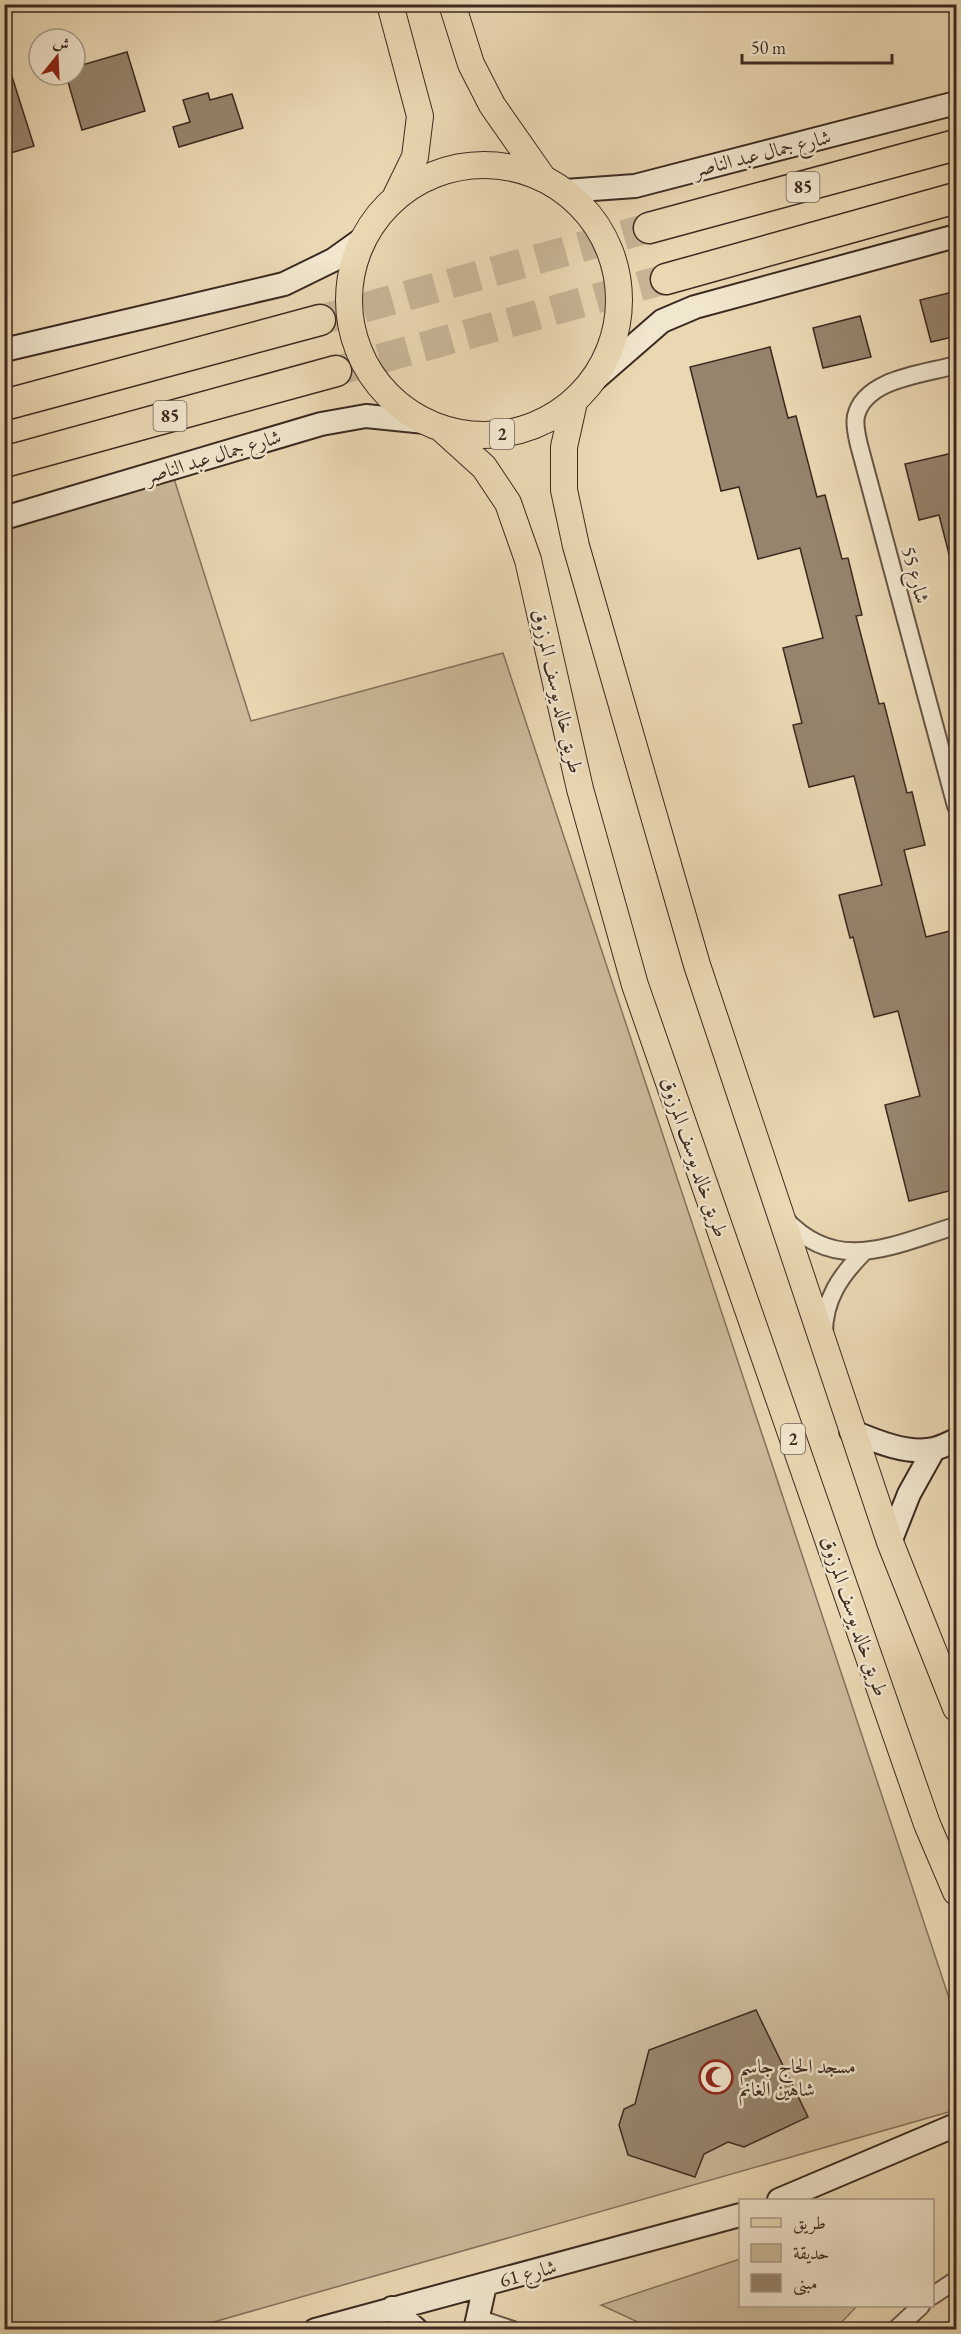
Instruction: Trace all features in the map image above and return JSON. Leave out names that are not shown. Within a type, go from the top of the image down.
[{"type":"highway","name":"85","points":[[649,228],[957,145]]},
{"type":"highway","points":[[666,279],[957,198]]},
{"type":"highway","points":[[4,405],[320,320]]},
{"type":"highway","name":"85","points":[[4,462],[336,371]]},
{"type":"main road","name":"2","points":[[390,4],[420,116],[416,157],[395,197]]},
{"type":"main road","name":"2","points":[[452,4],[471,64],[492,105],[543,178]]},
{"type":"main road","name":"شارع جمال عبد الناصر","points":[[565,191],[635,186],[957,104]]},
{"type":"main road","name":"2","points":[[466,166],[505,166],[543,178],[565,191],[595,222],[614,260],[620,302],[613,344],[593,381],[574,402],[544,422],[511,433],[476,435],[434,425],[386,394],[359,354],[348,307],[354,259],[362,240],[376,217],[395,197],[428,176],[466,166]]},
{"type":"main road","points":[[593,381],[662,321],[696,308],[957,236]]},
{"type":"main road","points":[[4,350],[284,284],[333,260],[362,240]]},
{"type":"main road","name":"2","points":[[574,402],[564,447],[564,490],[576,546],[697,965],[777,1211],[890,1542],[957,1708]]},
{"type":"main road","name":"شارع جمال عبد الناصر","points":[[4,518],[321,424],[366,416],[434,425]]},
{"type":"main road","name":"طريق خالد يوسف المرزوق","points":[[434,425],[484,467],[508,503],[525,550],[580,789],[635,985],[927,1824],[957,1892]]},
{"type":"main road","points":[[852,1431],[891,1446],[934,1449],[957,1440]]},
{"type":"main road","points":[[890,1542],[909,1494],[934,1449]]},
{"type":"main road","points":[[781,2199],[957,2125]]},
{"type":"main road","name":"شارع 61","points":[[315,2330],[739,2216]]},
{"type":"main road","points":[[476,2324],[485,2285]]},
{"type":"main road","points":[[392,2308],[417,2330]]},
{"type":"street","name":"شارع 55","points":[[957,365],[871,391],[856,417],[856,431],[957,806]]},
{"type":"street","points":[[777,1211],[794,1229],[815,1242],[838,1251],[863,1253],[957,1226]]},
{"type":"street","points":[[824,1347],[824,1320],[831,1295],[844,1272],[863,1253]]},
{"type":"street","points":[[934,2295],[957,2280]]},
{"type":"street","points":[[895,2330],[920,2307]]},
{"type":"street","points":[[476,2324],[513,2330]]},
{"type":"green space","points":[[170,466],[251,721],[503,653],[956,2019],[956,2110],[189,2329],[5,2330],[5,509]]},
{"type":"green space","points":[[739,2259],[739,2307],[856,2307],[835,2329],[653,2329],[601,2305]]},
{"type":"building","points":[[127,52],[145,111],[82,130],[69,87],[87,87],[87,64]]},
{"type":"building","points":[[4,64],[8,64],[34,146],[4,155]]},
{"type":"building","points":[[208,93],[210,100],[232,94],[243,128],[179,147],[173,127],[190,122],[183,100]]},
{"type":"building","points":[[957,291],[957,336],[931,342],[920,300]]},
{"type":"building","points":[[860,316],[871,357],[823,368],[813,328]]},
{"type":"building","points":[[770,347],[788,418],[796,416],[817,497],[825,495],[842,559],[848,558],[862,615],[856,616],[879,704],[884,703],[907,793],[912,792],[925,845],[904,850],[926,937],[954,930],[957,940],[957,1189],[909,1201],[885,1105],[920,1096],[898,1011],[874,1017],[853,937],[850,938],[839,895],[882,885],[854,776],[809,787],[793,725],[802,723],[783,648],[823,638],[800,548],[758,559],[739,487],[721,491],[690,367]]},
{"type":"building","points":[[957,452],[957,562],[951,562],[939,515],[919,520],[905,464]]},
{"type":"building","name":"مسجد الحاج جاسم شاهين الغانم","points":[[756,2010],[808,2117],[744,2147],[728,2142],[704,2154],[695,2177],[628,2155],[619,2125],[624,2109],[635,2104],[649,2050]]},
{"type":"tunnel","points":[[320,320],[649,228]]},
{"type":"tunnel","points":[[336,371],[666,279]]},
{"type":"place","name":"مسجد الحاج جاسم شاهين الغانم","points":[[716,2077]]}]
